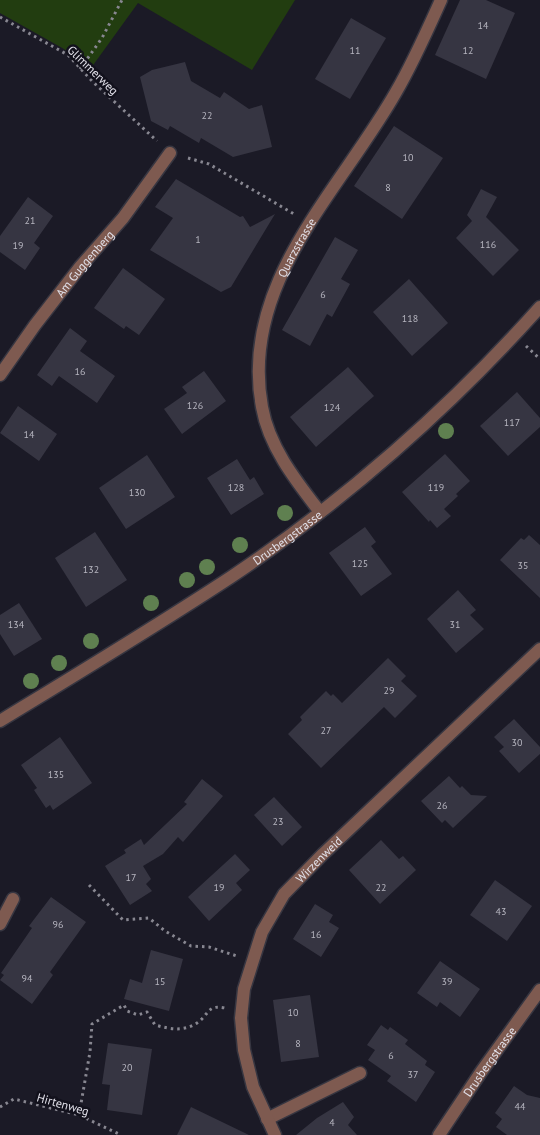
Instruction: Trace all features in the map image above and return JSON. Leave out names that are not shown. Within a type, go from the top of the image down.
[{"type":"street","name":"Quarzstrasse","points":[[320,512],[286,464],[270,436],[262,408],[259,384],[259,356],[264,324],[274,291],[289,256],[396,93],[424,40],[440,0]]},
{"type":"street","name":"Am Guggenberg","points":[[0,375],[35,325],[80,267],[123,218],[170,153]]},
{"type":"street","name":"Drusbergstrasse","points":[[0,721],[232,577],[320,512],[433,418],[540,307]]},
{"type":"street","name":"Wirzenweid","points":[[275,1135],[253,1087],[244,1050],[240,1018],[244,990],[262,932],[284,894],[323,854],[540,650]]},
{"type":"street","points":[[0,924],[14,899]]},
{"type":"street","name":"Drusbergstrasse","points":[[439,1135],[481,1072],[540,990]]},
{"type":"street","points":[[267,1119],[360,1073]]},
{"type":"path","points":[[80,69],[102,38],[122,0]]},
{"type":"path","name":"Glimmerweg","points":[[0,16],[68,55],[80,69],[143,129]]},
{"type":"path","points":[[209,164],[302,218]]},
{"type":"path","points":[[89,885],[123,920],[149,918],[165,931],[191,946],[209,947],[252,961]]},
{"type":"path","points":[[79,1115],[90,1052],[92,1024],[124,1005],[127,1011],[138,1015],[147,1012],[156,1025],[173,1030],[194,1025],[199,1022],[207,1010],[218,1006],[226,1008],[240,1018]]},
{"type":"path","name":"Hirtenweg","points":[[0,1107],[14,1099],[79,1115],[121,1135]]},
{"type":"green space","points":[[0,0],[295,0],[252,70],[138,3],[91,68],[64,49],[0,13]]},
{"type":"building","points":[[460,0],[486,0],[515,13],[486,79],[435,55]]},
{"type":"building","points":[[351,18],[386,38],[350,99],[315,79]]},
{"type":"building","points":[[185,62],[191,81],[220,98],[224,92],[249,109],[262,105],[272,147],[233,157],[201,138],[199,143],[170,126],[168,130],[151,121],[140,77],[152,70]]},
{"type":"building","points":[[394,126],[443,158],[402,219],[354,186]]},
{"type":"building","points":[[176,179],[240,217],[243,216],[250,227],[275,214],[231,287],[221,292],[150,250],[173,218],[155,207]]},
{"type":"building","points":[[481,189],[497,197],[486,217],[519,250],[493,276],[456,238],[472,221],[467,215]]},
{"type":"building","points":[[28,197],[53,216],[34,243],[40,248],[25,270],[0,252],[0,236]]},
{"type":"building","points":[[335,237],[358,250],[341,279],[350,284],[332,317],[327,314],[310,346],[282,330]]},
{"type":"building","points":[[123,268],[165,299],[139,335],[126,326],[124,329],[94,308]]},
{"type":"building","points":[[409,279],[448,323],[412,356],[373,312]]},
{"type":"building","points":[[70,328],[87,341],[80,351],[115,376],[97,403],[59,376],[52,386],[37,375]]},
{"type":"building","points":[[348,367],[374,396],[316,447],[290,417]]},
{"type":"building","points":[[204,371],[226,401],[182,434],[164,409],[187,393],[182,387]]},
{"type":"building","points":[[517,392],[540,418],[540,427],[508,456],[480,426]]},
{"type":"building","points":[[18,406],[57,434],[39,461],[0,433]]},
{"type":"building","points":[[445,454],[470,481],[444,509],[451,516],[437,528],[430,520],[429,522],[402,492]]},
{"type":"building","points":[[147,455],[175,497],[126,529],[99,488]]},
{"type":"building","points":[[237,459],[250,480],[254,477],[264,494],[231,515],[207,478]]},
{"type":"building","points":[[365,527],[376,542],[371,546],[392,574],[361,596],[329,553]]},
{"type":"building","points":[[95,532],[127,580],[86,607],[55,558]]},
{"type":"building","points":[[529,535],[540,545],[540,598],[500,560],[521,538],[524,540]]},
{"type":"building","points":[[458,590],[476,610],[470,615],[484,629],[456,653],[427,619]]},
{"type":"building","points":[[19,603],[42,639],[14,656],[0,634],[0,615]]},
{"type":"building","points":[[388,658],[406,676],[401,681],[417,696],[395,718],[384,707],[321,768],[288,734],[302,720],[300,717],[326,691],[331,696],[333,694],[342,703]]},
{"type":"building","points":[[514,719],[540,747],[540,754],[519,773],[499,751],[504,747],[494,737]]},
{"type":"building","points":[[60,737],[92,783],[53,810],[50,805],[46,808],[34,790],[37,788],[21,765]]},
{"type":"building","points":[[449,776],[460,788],[462,786],[471,795],[487,796],[453,828],[445,820],[442,823],[421,801]]},
{"type":"building","points":[[202,779],[223,796],[183,842],[178,837],[163,854],[143,866],[151,879],[146,884],[152,891],[130,905],[105,866],[126,853],[124,850],[141,839],[144,845],[187,804],[184,802]]},
{"type":"building","points":[[274,797],[302,827],[282,846],[254,815]]},
{"type":"building","points":[[381,840],[399,859],[403,856],[416,870],[380,904],[349,870]]},
{"type":"building","points":[[235,854],[250,870],[236,883],[242,890],[209,921],[188,897]]},
{"type":"building","points":[[495,880],[532,906],[507,941],[470,915]]},
{"type":"building","points":[[51,897],[86,922],[50,972],[53,975],[32,1004],[0,980],[4,975],[1,973],[32,928],[29,926]]},
{"type":"building","points":[[315,904],[333,915],[329,922],[339,928],[321,957],[293,939]]},
{"type":"building","points":[[151,950],[183,959],[169,1011],[124,999],[130,979],[142,983]]},
{"type":"building","points":[[440,961],[480,989],[460,1017],[440,1002],[437,1007],[417,993]]},
{"type":"building","points":[[310,995],[319,1057],[281,1062],[273,1000]]},
{"type":"building","points":[[381,1025],[388,1030],[390,1027],[408,1040],[405,1044],[427,1061],[425,1065],[435,1072],[416,1102],[387,1081],[391,1076],[368,1060],[375,1050],[367,1045]]},
{"type":"building","points":[[108,1043],[152,1049],[142,1115],[107,1110],[110,1085],[102,1084]]},
{"type":"building","points":[[514,1086],[527,1095],[540,1098],[540,1135],[507,1135],[496,1127],[502,1119],[495,1113]]},
{"type":"building","points":[[343,1102],[354,1117],[348,1125],[357,1135],[296,1135],[317,1118]]},
{"type":"building","points":[[191,1107],[249,1135],[177,1135]]}]
